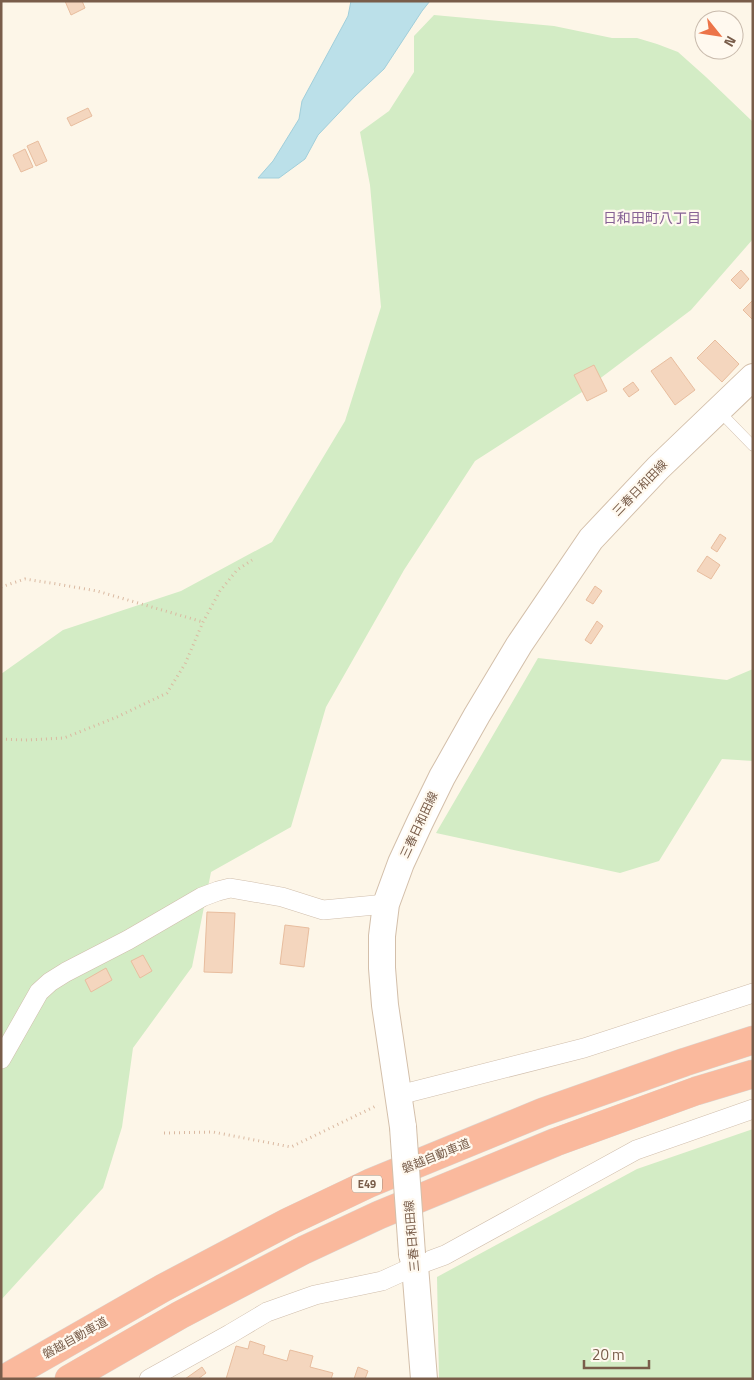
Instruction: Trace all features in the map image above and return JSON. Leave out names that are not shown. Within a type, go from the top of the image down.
[{"type":"highway","name":"磐越自動車道","points":[[4,1379],[163,1288],[288,1222],[370,1183],[543,1112],[753,1040]]},
{"type":"highway","points":[[69,1379],[180,1315],[304,1250],[379,1215],[556,1142],[696,1091],[753,1074]]},
{"type":"main road","name":"三春日和田線","points":[[424,1379],[403,1127],[384,1005],[382,936],[386,904],[420,822],[442,777],[519,645],[591,539],[658,468],[753,377]]},
{"type":"street","points":[[1,1059],[39,992],[50,982],[202,897],[230,888],[282,897],[323,910],[386,904]]},
{"type":"street","points":[[399,1095],[584,1048],[753,993]]},
{"type":"street","points":[[150,1379],[267,1312],[315,1294],[382,1281],[414,1260],[445,1255],[636,1150],[753,1109]]},
{"type":"lane","points":[[719,410],[753,446]]},
{"type":"path","points":[[1,739],[64,738],[118,717],[166,693],[185,664],[203,622],[220,591],[237,570],[252,560]]},
{"type":"path","points":[[1,587],[25,580],[65,585],[97,591],[203,622]]},
{"type":"path","points":[[164,1134],[213,1132],[291,1147],[399,1095]]},
{"type":"green space","points":[[434,15],[554,26],[612,38],[637,38],[678,52],[753,122],[753,239],[691,310],[582,392],[475,461],[404,570],[326,707],[291,827],[211,872],[192,967],[133,1048],[122,1127],[103,1188],[1,1300],[1,674],[63,630],[181,591],[272,542],[345,421],[381,307],[370,185],[360,132],[389,111],[414,72],[414,36]]},
{"type":"green space","points":[[538,658],[727,680],[753,669],[753,761],[722,759],[659,861],[620,873],[436,833]]},
{"type":"green space","points":[[753,1129],[753,1379],[439,1379],[437,1277],[637,1169]]},
{"type":"water","points":[[351,1],[430,1],[384,69],[318,135],[305,159],[279,178],[258,178],[273,161],[299,119],[302,101],[348,16]]},
{"type":"building","points":[[65,1],[82,1],[85,8],[71,15]]},
{"type":"building","points":[[88,108],[92,116],[71,126],[67,118]]},
{"type":"building","points":[[38,141],[47,161],[36,166],[27,146]]},
{"type":"building","points":[[25,149],[33,167],[21,172],[13,155]]},
{"type":"building","points":[[741,270],[749,279],[740,289],[731,280]]},
{"type":"building","points":[[753,300],[753,320],[743,310]]},
{"type":"building","points":[[715,340],[739,364],[722,382],[697,358]]},
{"type":"building","points":[[671,357],[695,390],[675,405],[651,371]]},
{"type":"building","points":[[594,365],[607,391],[587,401],[574,375]]},
{"type":"building","points":[[633,382],[639,390],[629,397],[623,389]]},
{"type":"building","points":[[720,534],[726,538],[717,552],[711,548]]},
{"type":"building","points":[[707,556],[720,565],[711,579],[697,571]]},
{"type":"building","points":[[595,586],[602,591],[593,604],[586,600]]},
{"type":"building","points":[[597,621],[603,626],[591,644],[585,640]]},
{"type":"building","points":[[207,912],[235,913],[232,973],[204,972]]},
{"type":"building","points":[[285,925],[309,928],[304,967],[280,964]]},
{"type":"building","points":[[143,955],[152,971],[140,978],[131,961]]},
{"type":"building","points":[[106,968],[112,980],[91,992],[85,980]]},
{"type":"building","points":[[250,1341],[265,1346],[263,1354],[287,1361],[290,1350],[313,1356],[310,1367],[333,1373],[331,1379],[226,1379],[236,1346],[248,1349]]},
{"type":"building","points":[[202,1367],[206,1373],[198,1379],[185,1379]]},
{"type":"building","points":[[358,1367],[368,1371],[365,1379],[354,1379]]},
{"type":"district","name":"日和田町八丁目","points":[[652,218]]}]
